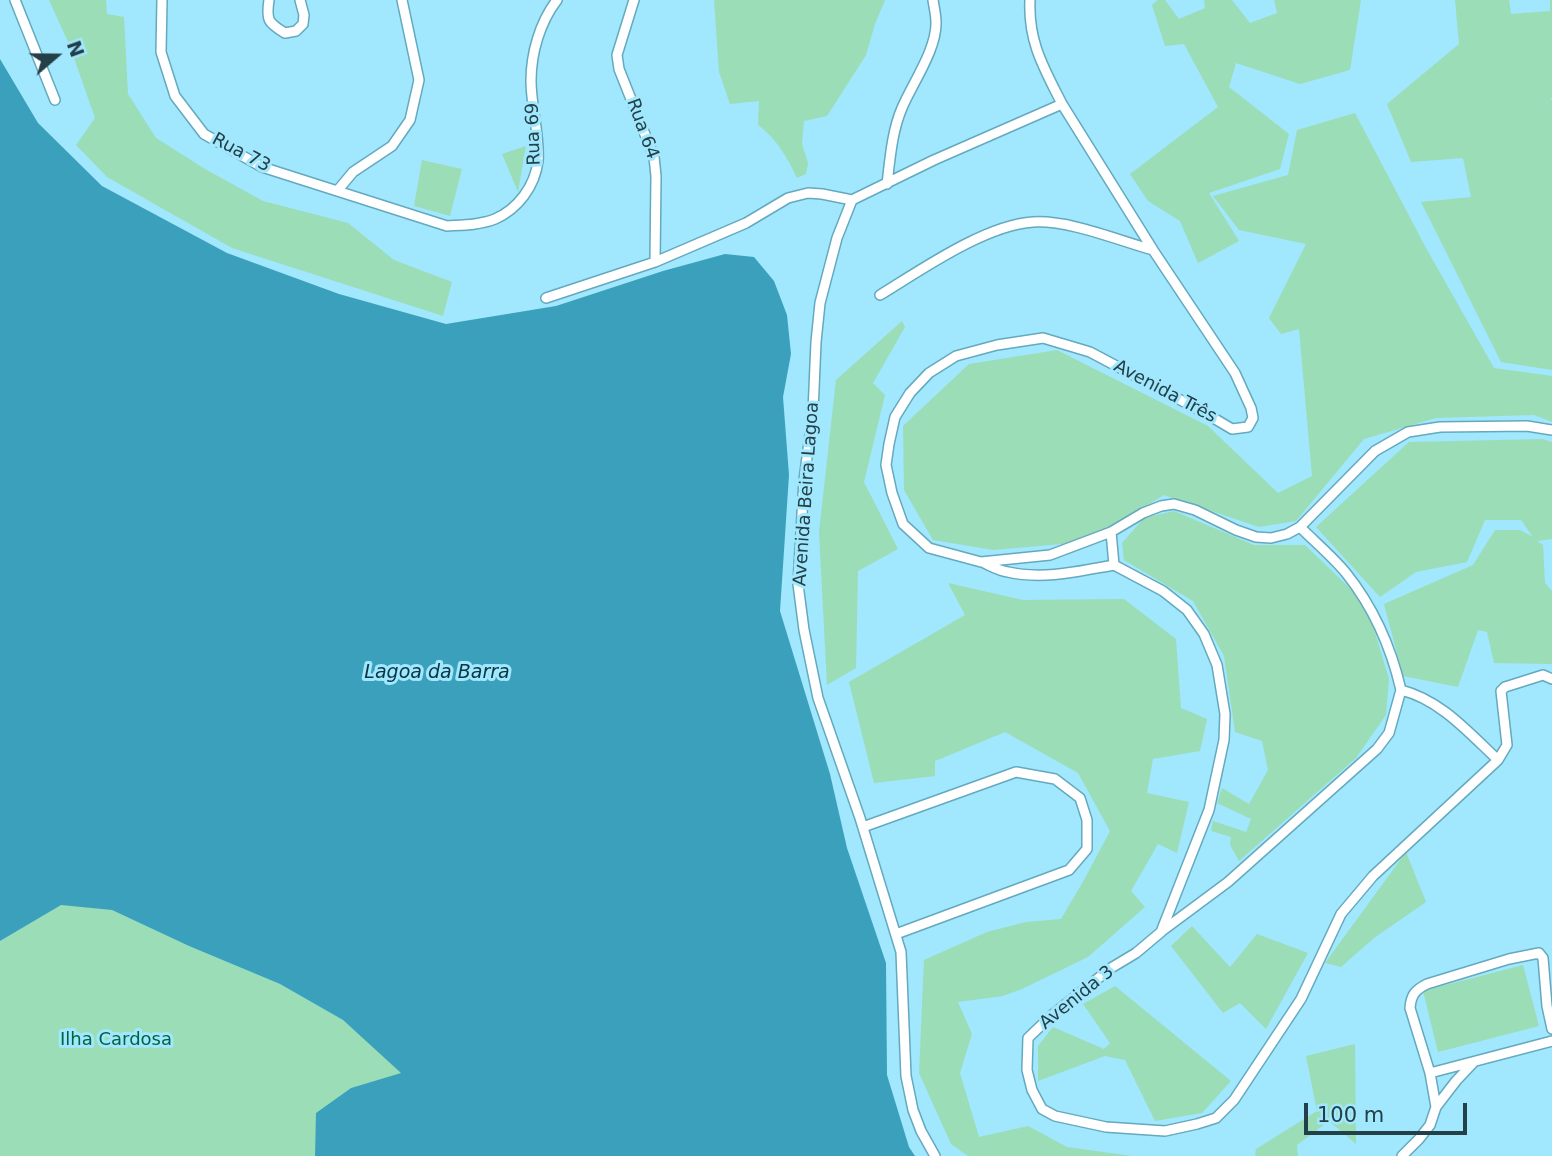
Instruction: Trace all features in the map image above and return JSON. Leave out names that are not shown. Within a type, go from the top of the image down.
[{"type":"street","points":[[15,0],[55,100]]},
{"type":"street","name":"Rua 73","points":[[162,0],[162,52],[175,96],[204,134],[261,167],[338,190]]},
{"type":"street","points":[[269,0],[267,15],[272,25],[285,33],[296,31],[303,24],[304,15],[300,0]]},
{"type":"street","points":[[338,190],[353,172],[392,146],[410,120],[419,80],[402,0]]},
{"type":"street","name":"Rua 69","points":[[338,190],[447,226],[474,225],[495,219],[519,202],[534,181],[538,160],[531,80],[534,49],[557,0]]},
{"type":"street","name":"Rua 64","points":[[634,0],[617,55],[619,69],[654,157],[655,262]]},
{"type":"street","points":[[887,184],[898,121],[925,64],[934,34],[936,23],[933,0]]},
{"type":"street","points":[[546,298],[655,262],[746,223],[788,198],[808,193],[852,200],[934,159],[1062,104],[1036,52],[1029,18],[1030,0]]},
{"type":"street","name":"Avenida Três","points":[[981,562],[929,548],[903,524],[886,465],[895,416],[910,393],[929,373],[956,356],[997,345],[1044,338],[1090,352],[1232,429],[1248,427],[1254,418],[1235,373],[1153,250],[1062,104]]},
{"type":"street","name":"Avenida Beira Lagoa","points":[[852,200],[837,238],[820,303],[797,583],[818,698],[863,827],[901,952],[906,1076],[913,1110],[935,1156]]},
{"type":"street","points":[[880,295],[960,247],[1008,226],[1035,222],[1078,227],[1153,250]]},
{"type":"street","points":[[981,562],[1050,555],[1111,532],[1143,513],[1174,504],[1195,510],[1236,530],[1256,537],[1271,538],[1300,527],[1375,451],[1408,432],[1440,427],[1527,426],[1552,430]]},
{"type":"street","points":[[1161,932],[1228,883],[1377,749],[1389,733],[1401,690],[1385,637],[1371,608],[1345,572],[1300,527]]},
{"type":"street","points":[[981,562],[1009,573],[1042,575],[1114,565],[1111,532]]},
{"type":"street","name":"Avenida 3","points":[[1114,565],[1163,591],[1187,610],[1204,634],[1217,665],[1224,715],[1224,740],[1209,810],[1161,932],[1136,953],[1111,968],[1028,1038],[1027,1070],[1032,1090],[1042,1109],[1055,1116],[1106,1127],[1166,1131],[1216,1118],[1234,1100],[1301,999],[1341,914],[1373,876],[1498,760]]},
{"type":"street","points":[[1401,690],[1414,693],[1445,711],[1498,760],[1507,745],[1501,691],[1505,687],[1543,675],[1552,679]]},
{"type":"street","points":[[863,827],[1016,772],[1055,779],[1080,799],[1087,820],[1087,849],[1069,870],[896,934]]},
{"type":"street","points":[[1436,1107],[1430,1073],[1410,1008],[1416,990],[1427,984],[1509,959],[1539,953],[1543,958],[1552,1029]]},
{"type":"street","points":[[1430,1073],[1552,1041]]},
{"type":"street","points":[[1402,1156],[1430,1125],[1436,1107],[1474,1062]]},
{"type":"green space","points":[[49,0],[106,0],[107,14],[124,17],[128,94],[156,138],[263,201],[348,223],[394,260],[452,282],[443,316],[232,248],[107,177],[76,145],[95,118],[69,44]]},
{"type":"green space","points":[[714,0],[885,0],[866,55],[827,116],[804,121],[802,144],[808,163],[806,174],[797,178],[781,149],[758,125],[759,101],[730,104],[719,72]]},
{"type":"green space","points":[[1158,0],[1165,0],[1179,19],[1205,8],[1204,0],[1232,0],[1250,23],[1277,13],[1274,0],[1361,0],[1350,70],[1300,84],[1236,63],[1229,87],[1289,134],[1280,169],[1209,193],[1239,241],[1198,263],[1180,221],[1148,201],[1130,174],[1218,107],[1184,44],[1165,46],[1152,5]]},
{"type":"green space","points":[[1455,0],[1509,0],[1511,14],[1550,11],[1552,0],[1552,370],[1501,362],[1421,202],[1471,197],[1463,158],[1411,162],[1387,104],[1459,44]]},
{"type":"green space","points":[[1355,113],[1426,248],[1494,368],[1552,376],[1552,422],[1534,415],[1436,418],[1364,439],[1296,521],[1259,527],[1164,495],[1085,542],[993,550],[933,540],[904,490],[903,426],[969,364],[1057,350],[1208,426],[1278,493],[1312,476],[1299,329],[1281,334],[1269,318],[1306,244],[1239,230],[1213,196],[1288,175],[1297,130]]},
{"type":"green space","points":[[526,146],[518,192],[502,154]]},
{"type":"green space","points":[[422,160],[462,169],[450,216],[414,206]]},
{"type":"green space","points":[[902,321],[905,327],[873,383],[885,395],[864,482],[898,549],[858,571],[856,668],[827,685],[819,532],[836,380]]},
{"type":"green space","points":[[1543,439],[1552,442],[1552,539],[1537,541],[1543,545],[1545,583],[1552,591],[1552,664],[1494,663],[1487,632],[1478,630],[1458,687],[1403,676],[1384,604],[1473,565],[1495,530],[1520,530],[1533,537],[1521,520],[1485,520],[1467,562],[1416,572],[1380,597],[1316,527],[1409,442]]},
{"type":"green space","points":[[1174,511],[1254,545],[1305,545],[1357,595],[1374,629],[1389,679],[1386,715],[1356,758],[1239,861],[1230,845],[1231,837],[1211,831],[1213,821],[1246,832],[1251,819],[1217,803],[1222,788],[1249,804],[1268,770],[1262,741],[1235,732],[1224,656],[1193,601],[1124,560],[1122,543],[1144,518]]},
{"type":"green space","points":[[948,583],[1023,600],[1124,599],[1176,639],[1181,708],[1207,719],[1200,751],[1153,759],[1147,793],[1189,802],[1177,853],[1158,844],[1131,891],[1145,907],[1088,957],[1003,996],[958,1002],[972,1034],[960,1073],[979,1137],[1028,1126],[1067,1147],[1132,1156],[968,1156],[951,1144],[919,1073],[924,960],[987,932],[1026,922],[1061,919],[1110,831],[1078,773],[1005,732],[935,761],[935,776],[874,783],[849,682],[965,615]]},
{"type":"green space","points":[[1406,852],[1426,902],[1374,938],[1341,967],[1325,963]]},
{"type":"green space","name":"Ilha Cardosa","points":[[61,904],[112,910],[280,984],[343,1020],[402,1073],[351,1088],[317,1113],[315,1156],[0,1156],[0,941]]},
{"type":"green space","points":[[1192,926],[1230,967],[1257,934],[1308,953],[1266,1029],[1240,1003],[1223,1013],[1171,946]]},
{"type":"green space","points":[[1523,965],[1539,1026],[1438,1052],[1423,991]]},
{"type":"green space","points":[[1115,986],[1231,1081],[1202,1113],[1155,1121],[1125,1060],[1105,1056],[1038,1081],[1038,1046],[1053,1027],[1104,1049],[1110,1043],[1083,1004]]},
{"type":"green space","points":[[1355,1044],[1356,1144],[1329,1121],[1297,1145],[1298,1156],[1255,1156],[1256,1149],[1317,1111],[1306,1056]]},
{"type":"water","name":"Lagoa da Barra","points":[[0,59],[38,123],[102,186],[227,253],[339,294],[446,324],[556,306],[725,254],[754,257],[774,281],[787,315],[791,354],[783,397],[789,475],[780,611],[830,774],[847,848],[886,963],[887,1075],[909,1147],[915,1156],[315,1156],[316,1113],[351,1088],[401,1073],[343,1020],[280,984],[112,910],[61,905],[0,941]]}]
